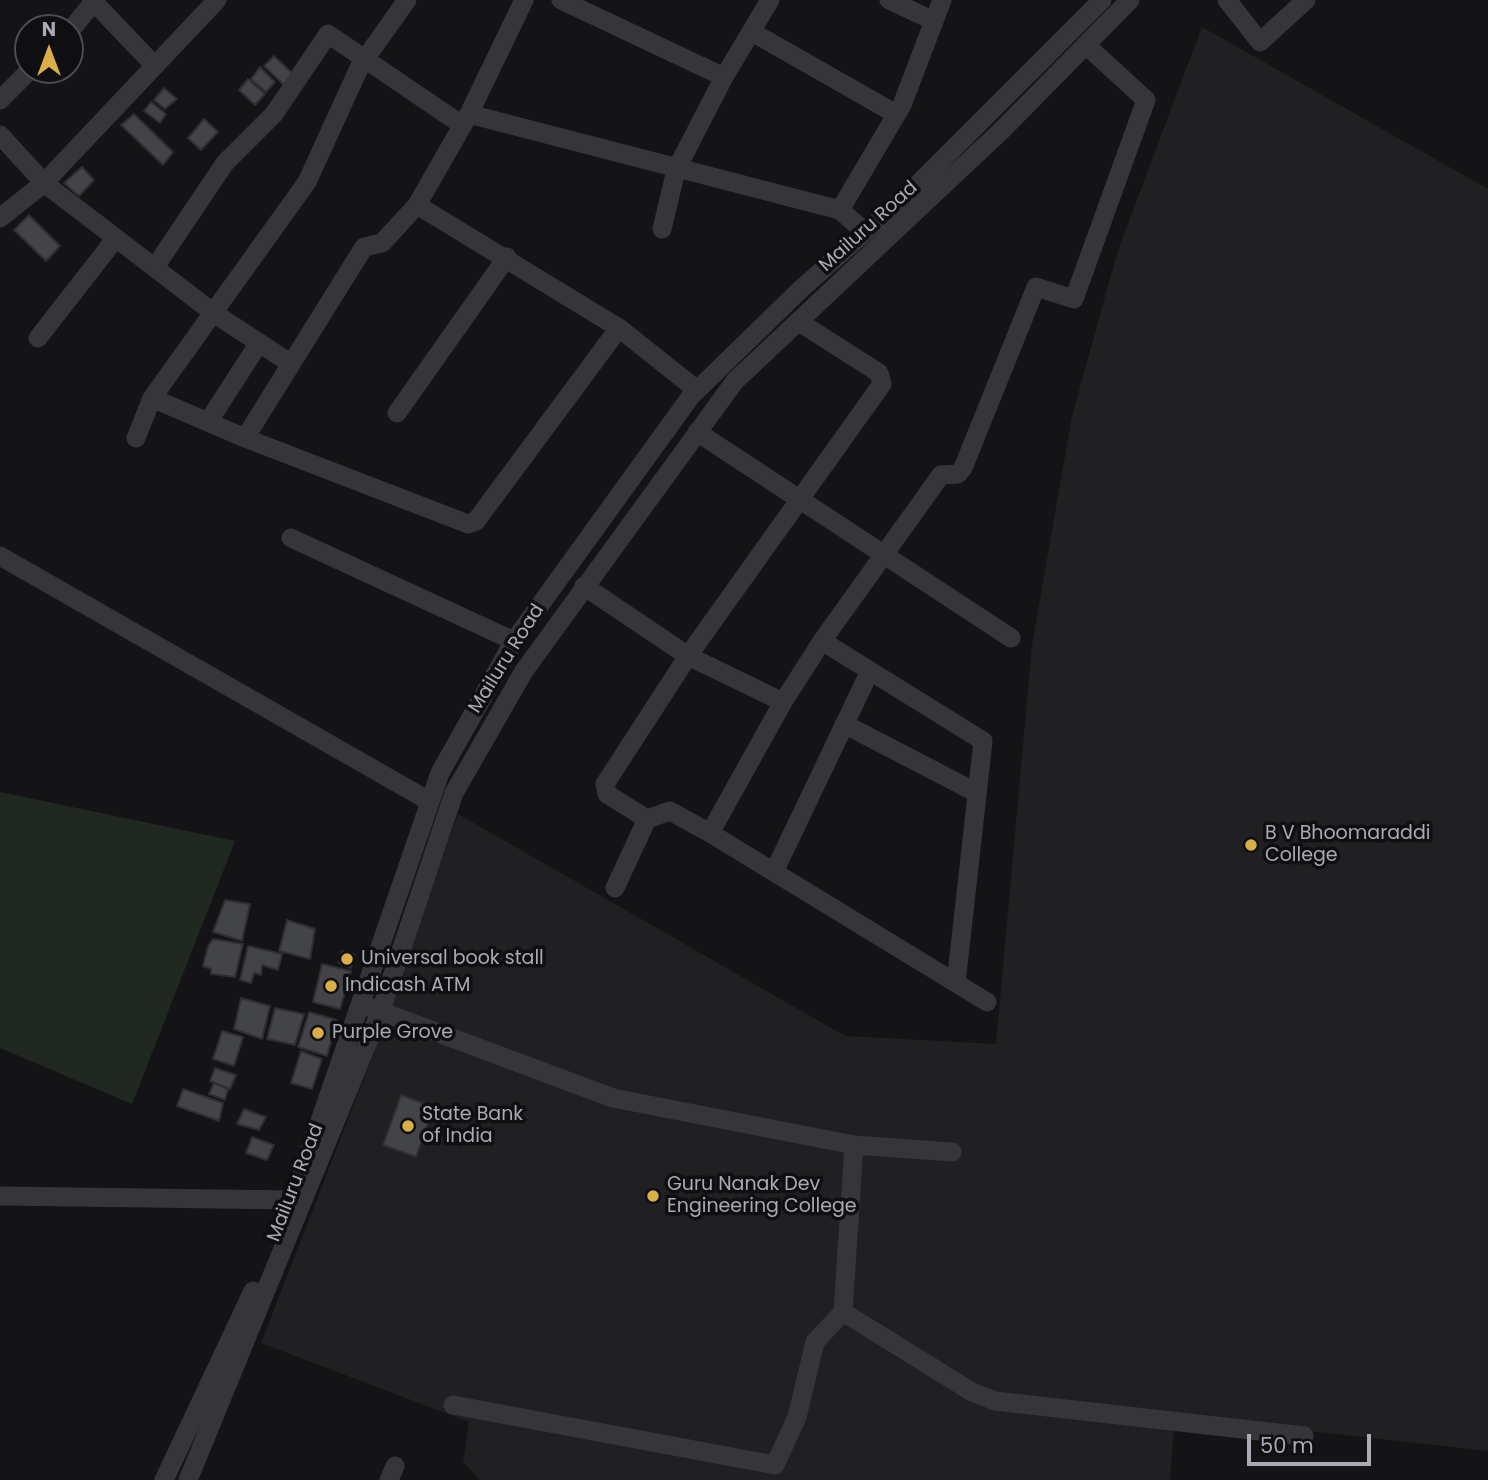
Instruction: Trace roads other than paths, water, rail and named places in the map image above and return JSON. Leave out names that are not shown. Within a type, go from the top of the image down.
[{"type":"street","points":[[0,218],[44,183],[217,0]]},
{"type":"street","points":[[136,438],[152,398],[215,314],[307,182],[366,58],[407,0]]},
{"type":"street","points":[[244,438],[364,247],[382,243],[418,205],[466,120],[524,0]]},
{"type":"street","points":[[561,0],[724,77]]},
{"type":"street","points":[[662,229],[676,170],[724,77],[770,0]]},
{"type":"street","points":[[889,0],[934,21]]},
{"type":"street","points":[[840,210],[897,114],[942,0]]},
{"type":"street","name":"Mailuru Road","points":[[164,1480],[197,1415],[292,1200],[429,802],[455,743],[514,641],[697,390],[800,289],[906,196],[1102,0]]},
{"type":"street","points":[[188,1480],[381,1010],[459,781],[524,671],[735,381],[1002,130],[1130,0]]},
{"type":"street","points":[[1227,0],[1259,42],[1306,0]]},
{"type":"street","points":[[93,1],[154,65]]},
{"type":"street","points":[[752,32],[897,114]]},
{"type":"street","points":[[155,267],[225,163],[274,114],[325,36],[332,36],[466,120],[840,210],[865,232]]},
{"type":"street","points":[[710,833],[783,702],[822,641],[940,475],[958,474],[963,468],[1036,287],[1074,299],[1146,100],[1086,45]]},
{"type":"street","points":[[0,100],[16,84]]},
{"type":"street","points":[[0,135],[44,183],[215,314],[290,363]]},
{"type":"street","points":[[418,205],[507,257],[619,328],[697,390]]},
{"type":"street","points":[[38,338],[116,238]]},
{"type":"street","points":[[397,413],[507,257]]},
{"type":"street","points":[[647,819],[607,794],[605,784],[688,656],[883,380],[879,373],[799,322]]},
{"type":"street","points":[[152,398],[244,438],[460,523],[476,522],[619,328]]},
{"type":"street","points":[[208,422],[259,343]]},
{"type":"street","points":[[697,432],[882,556],[1011,638]]},
{"type":"street","points":[[291,538],[514,641]]},
{"type":"street","points":[[0,556],[429,802]]},
{"type":"street","points":[[584,586],[688,656],[783,702]]},
{"type":"street","points":[[822,641],[983,741],[956,983]]},
{"type":"street","points":[[774,872],[870,671]]},
{"type":"street","points":[[844,724],[977,793]]},
{"type":"street","points":[[615,888],[647,819],[670,811],[987,1002]]},
{"type":"street","points":[[361,1005],[381,1010],[613,1098],[854,1145],[952,1152]]},
{"type":"street","points":[[453,1405],[775,1465],[797,1417],[815,1342],[843,1312],[854,1145]]},
{"type":"street","points":[[0,1196],[292,1200]]},
{"type":"street","points":[[843,1312],[972,1392],[995,1401],[1304,1436]]},
{"type":"place","name":"B V Bhoomaraddi College","points":[[1251,845]]},
{"type":"place","name":"Universal book stall","points":[[347,959]]},
{"type":"place","name":"Indicash ATM","points":[[331,986]]},
{"type":"place","name":"Purple Grove","points":[[318,1033]]},
{"type":"place","name":"State Bank of India","points":[[408,1126]]},
{"type":"place","name":"Guru Nanak Dev Engineering College","points":[[653,1196]]}]
